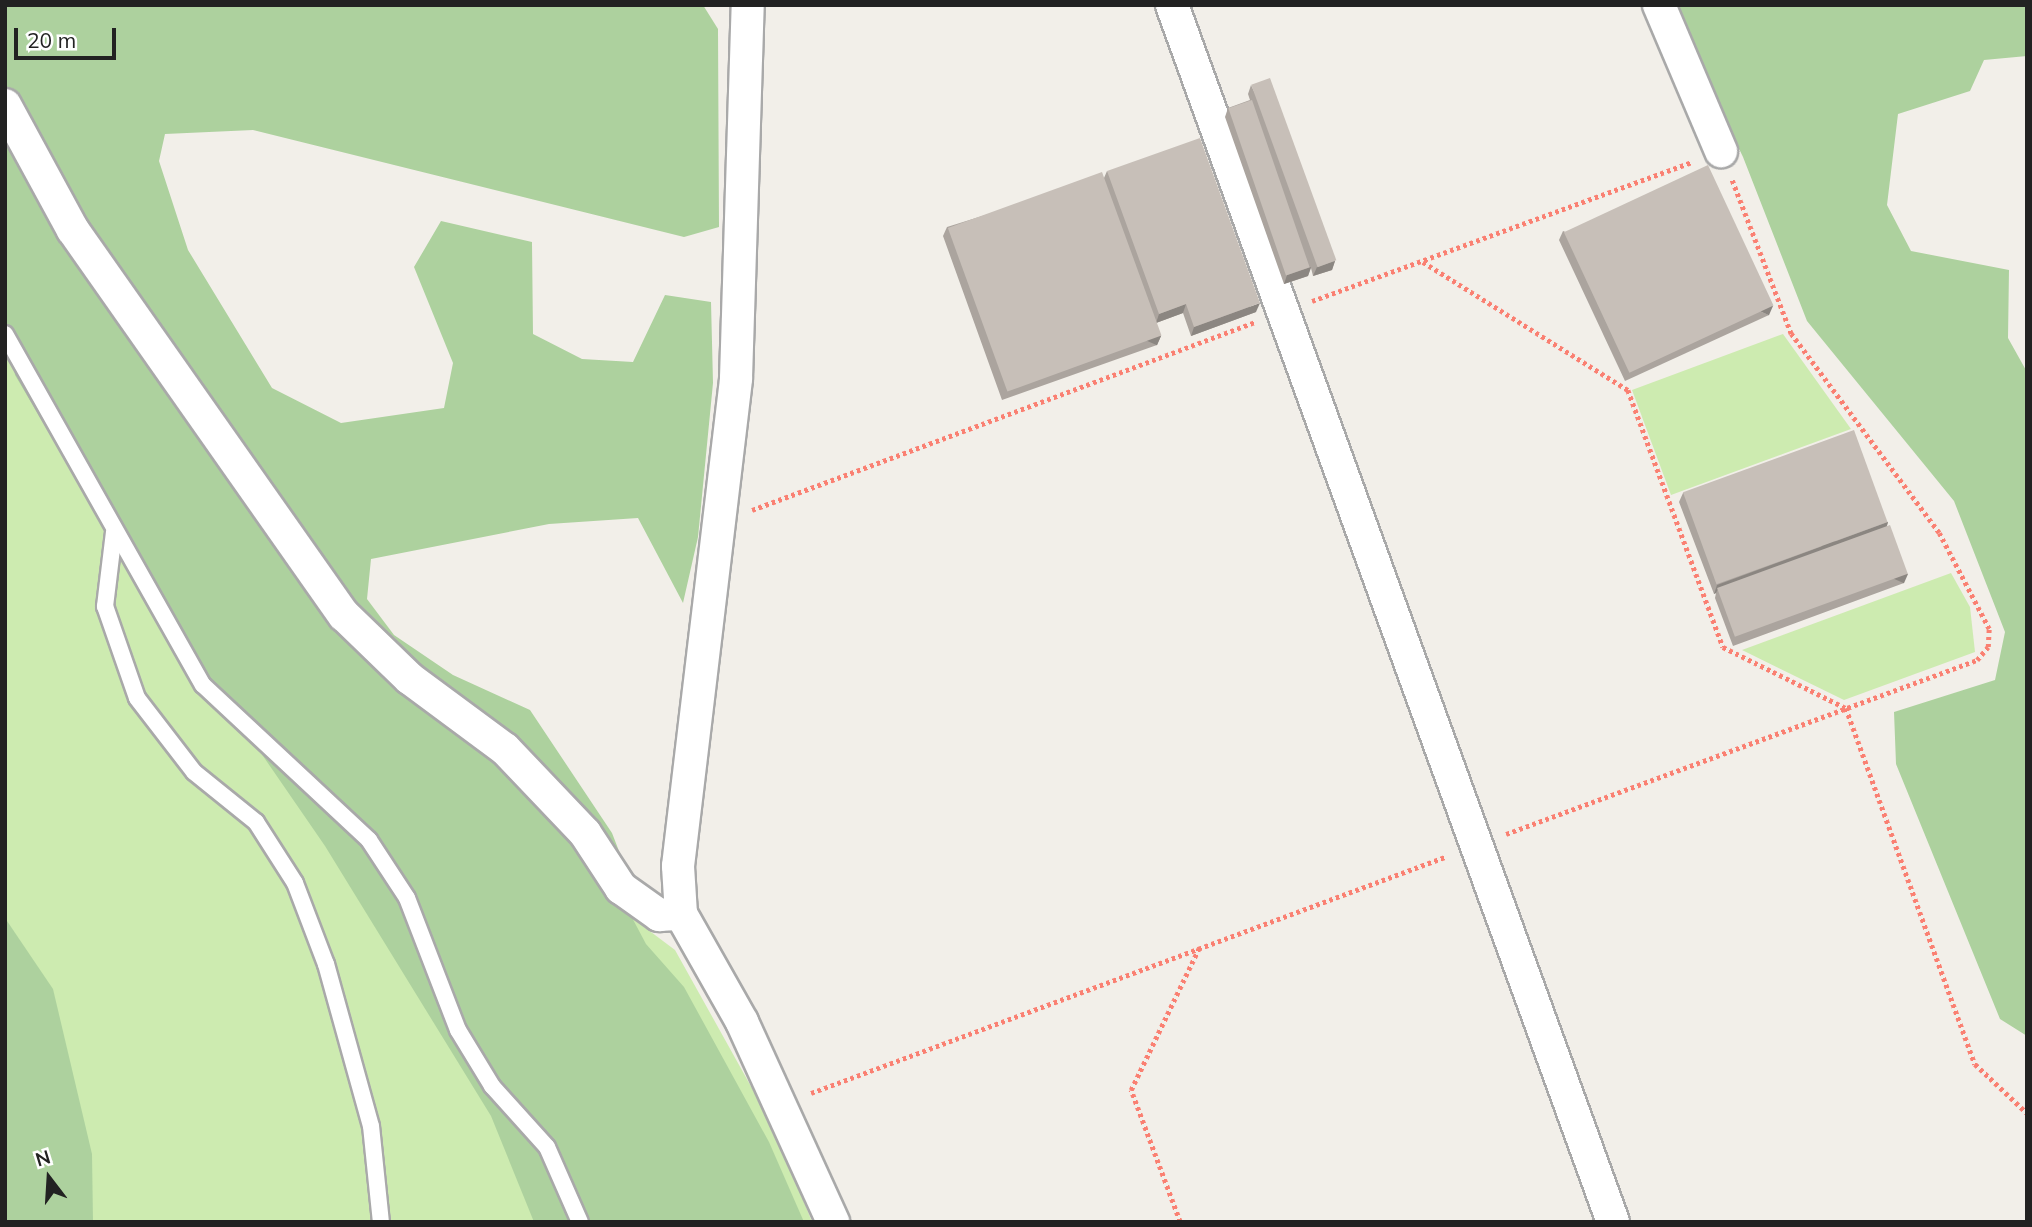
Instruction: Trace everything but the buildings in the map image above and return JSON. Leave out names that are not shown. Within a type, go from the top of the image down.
[{"type":"street","points":[[748,5],[736,378],[715,524],[678,866],[681,914],[742,1022],[777,1106],[833,1222]]},
{"type":"street","points":[[1172,5],[1473,846],[1613,1222]]},
{"type":"street","points":[[1659,5],[1721,151]]},
{"type":"street","points":[[5,105],[73,230],[344,615],[409,678],[505,748],[585,833],[621,888],[659,915],[681,914]]},
{"type":"lane","points":[[5,334],[114,532],[203,685],[369,840],[407,898],[458,1030],[492,1086],[547,1147],[580,1222]]},
{"type":"lane","points":[[114,532],[105,606],[137,698],[194,772],[256,822],[295,883],[326,964],[371,1126],[380,1222]]},
{"type":"path","points":[[715,524],[1721,151],[1791,334],[1939,533],[1989,629],[1988,647],[1978,660],[777,1106]]},
{"type":"path","points":[[1423,262],[1628,390],[1723,647],[1846,708],[1975,1064],[2027,1113]]},
{"type":"path","points":[[1180,1222],[1131,1090],[1200,948]]},
{"type":"green space","points":[[5,5],[703,5],[718,29],[719,227],[684,237],[253,130],[165,134],[159,161],[188,250],[272,388],[341,423],[444,408],[453,363],[414,267],[441,221],[532,242],[533,334],[582,359],[633,362],[665,295],[711,302],[713,383],[698,537],[683,603],[638,518],[549,524],[371,559],[367,599],[394,635],[453,675],[530,710],[612,833],[624,864],[620,895],[646,944],[684,987],[769,1142],[804,1222],[534,1222],[491,1116],[325,846],[201,666],[100,485],[55,443],[15,375],[5,316]]},
{"type":"green space","points":[[1670,5],[2027,5],[2027,56],[1984,60],[1970,91],[1898,114],[1887,205],[1911,251],[2009,270],[2008,338],[2027,372],[2027,1036],[2000,1019],[1896,764],[1894,712],[1995,680],[2005,632],[1954,501],[1807,321],[1743,157]]},
{"type":"green space","points":[[5,127],[315,597],[627,914],[675,950],[777,1133],[812,1222],[5,1222]]},
{"type":"green space","points":[[1783,334],[1851,429],[1671,495],[1632,390]]},
{"type":"green space","points":[[1951,573],[1970,607],[1975,652],[1844,700],[1742,650]]},
{"type":"green space","points":[[5,918],[53,989],[92,1154],[93,1222],[5,1222]]}]
